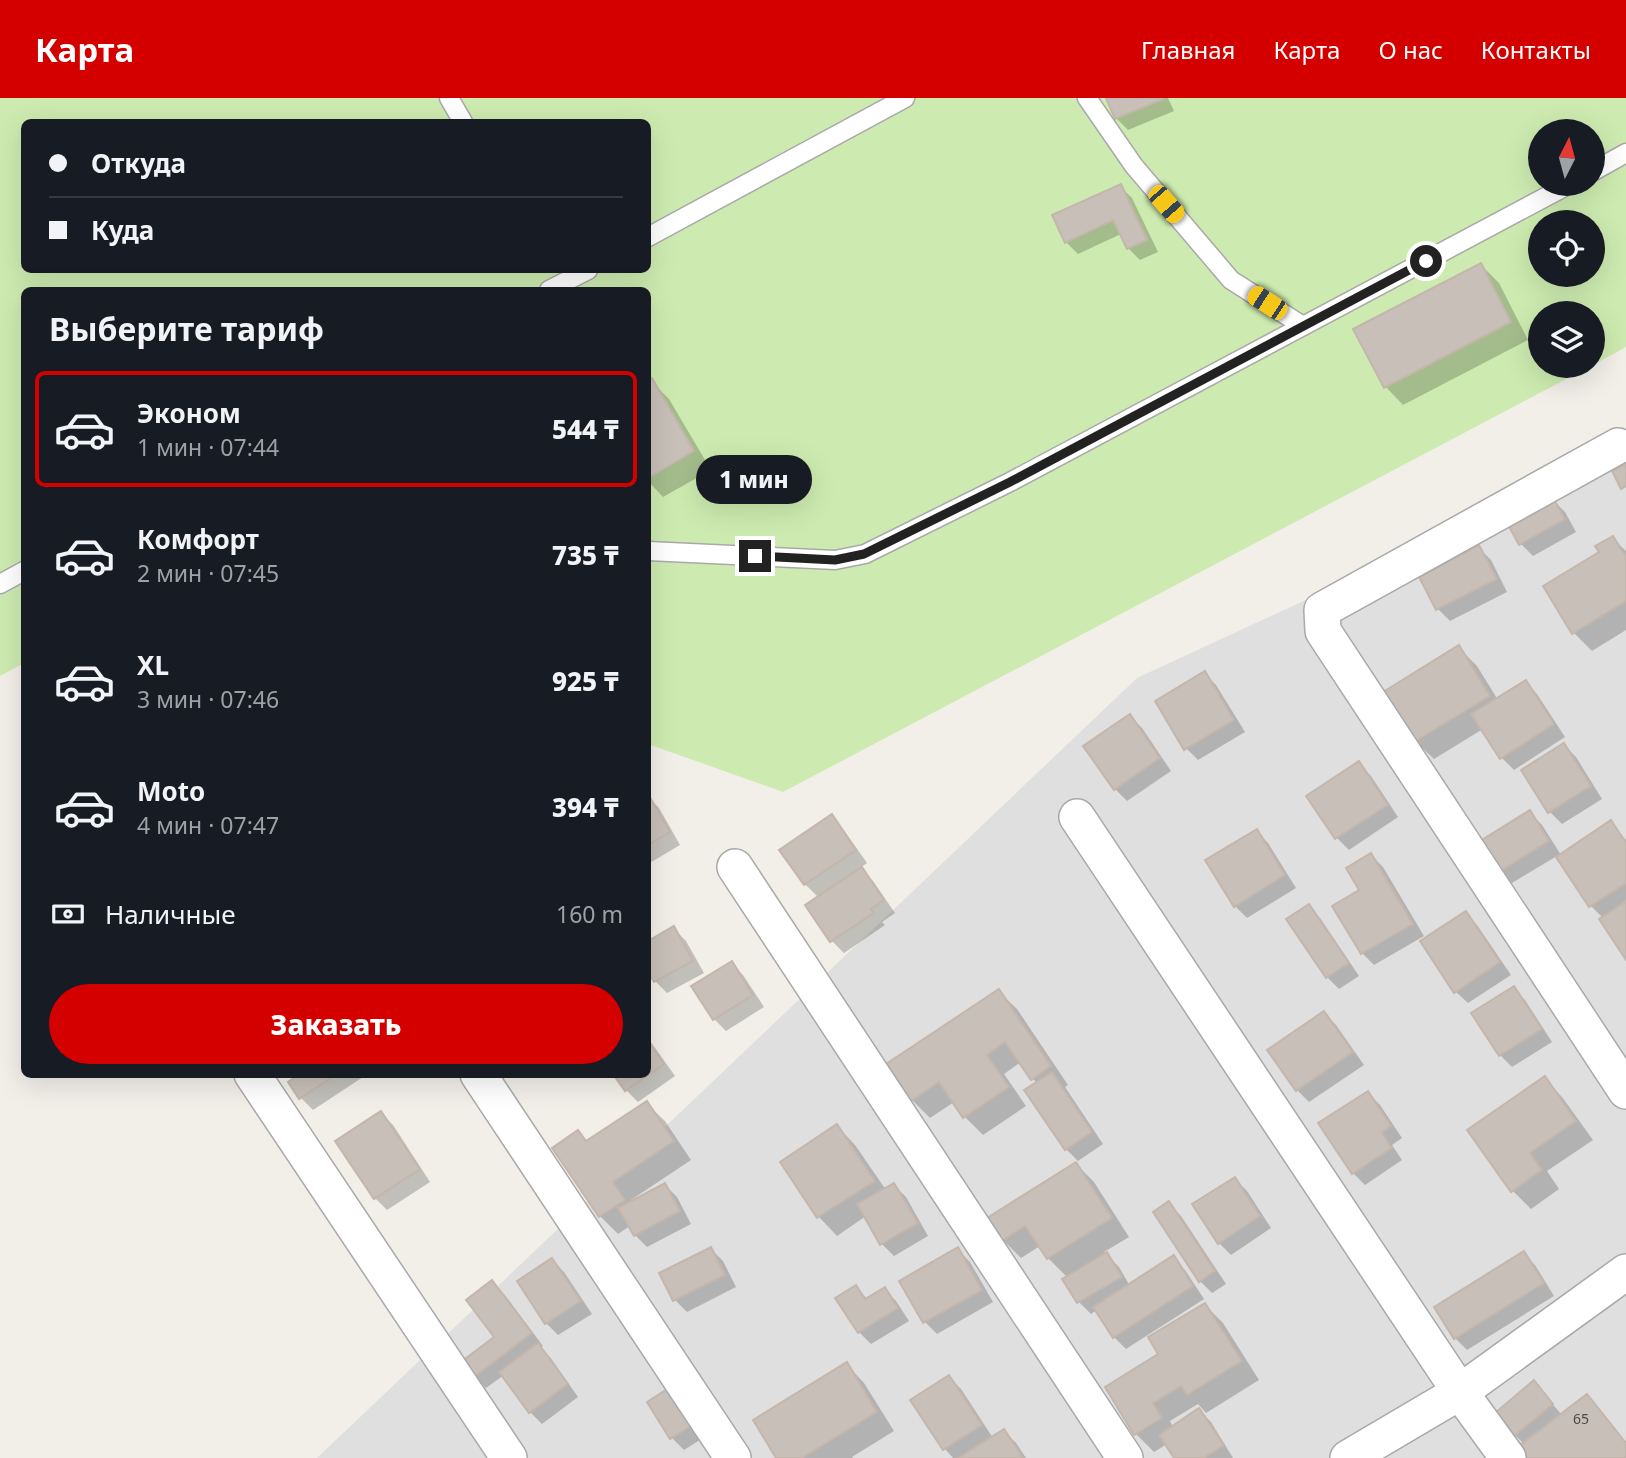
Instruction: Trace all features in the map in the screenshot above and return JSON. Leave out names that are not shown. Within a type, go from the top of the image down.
[{"type":"street","points":[[1618,446],[1322,610],[1323,631],[1626,1091]]},
{"type":"street","points":[[1077,817],[1460,1392],[1508,1458]]},
{"type":"street","points":[[735,867],[1125,1458]]},
{"type":"street","points":[[255,1078],[509,1458]]},
{"type":"street","points":[[481,1078],[733,1458]]},
{"type":"street","points":[[1348,1458],[1460,1392],[1626,1272]]},
{"type":"lane","points":[[449,98],[461,119]]},
{"type":"lane","points":[[651,235],[905,98]]},
{"type":"lane","points":[[1087,98],[1134,166],[1231,280],[1303,327]]},
{"type":"lane","points":[[1605,165],[1626,153]]},
{"type":"lane","points":[[651,551],[835,560],[864,554],[1010,482],[1548,196]]},
{"type":"lane","points":[[553,282],[579,273]]},
{"type":"lane","points":[[0,584],[21,573]]},
{"type":"shaded area","points":[[1626,452],[1626,1458],[317,1458],[1137,678]]},
{"type":"green space","points":[[0,98],[1626,98],[1626,347],[1605,358],[1605,301],[1528,301],[1528,378],[1568,378],[783,792],[651,745],[651,287],[21,287],[21,665],[0,676]]},
{"type":"building","points":[[1106,98],[1163,98],[1163,99],[1115,119]]},
{"type":"building","points":[[1121,184],[1147,240],[1127,249],[1113,220],[1065,243],[1052,215]]},
{"type":"building","points":[[1481,263],[1511,322],[1384,388],[1353,329]]},
{"type":"building","points":[[651,379],[694,451],[651,476]]},
{"type":"building","points":[[1626,464],[1626,486],[1621,489],[1612,471]]},
{"type":"building","points":[[1553,498],[1565,519],[1519,545],[1507,523]]},
{"type":"building","points":[[1613,536],[1626,557],[1626,601],[1572,634],[1543,586],[1599,552],[1595,546]]},
{"type":"building","points":[[1479,545],[1497,579],[1436,610],[1419,577]]},
{"type":"building","points":[[1459,645],[1490,696],[1414,742],[1383,692]]},
{"type":"building","points":[[1205,671],[1234,720],[1184,750],[1155,701]]},
{"type":"building","points":[[1526,680],[1554,724],[1500,759],[1471,714]]},
{"type":"building","points":[[1130,714],[1160,758],[1114,790],[1083,746]]},
{"type":"building","points":[[1564,743],[1591,786],[1548,813],[1521,770]]},
{"type":"building","points":[[1359,761],[1388,805],[1335,839],[1306,796]]},
{"type":"building","points":[[651,799],[670,832],[651,843]]},
{"type":"building","points":[[1530,810],[1549,841],[1499,872],[1480,841]]},
{"type":"building","points":[[832,814],[856,850],[804,885],[779,850]]},
{"type":"building","points":[[1611,820],[1626,843],[1626,883],[1589,907],[1556,857]]},
{"type":"building","points":[[1257,829],[1285,875],[1234,907],[1205,860]]},
{"type":"building","points":[[1371,853],[1413,924],[1361,954],[1332,906],[1359,890],[1346,868]]},
{"type":"building","points":[[862,867],[884,900],[871,909],[874,913],[830,942],[805,905]]},
{"type":"building","points":[[1626,901],[1626,960],[1599,919]]},
{"type":"building","points":[[1309,904],[1349,963],[1326,978],[1286,919]]},
{"type":"building","points":[[1466,911],[1500,962],[1454,993],[1420,941]]},
{"type":"building","points":[[674,926],[693,961],[654,982],[651,977],[651,939]]},
{"type":"building","points":[[732,961],[753,995],[713,1020],[691,986]]},
{"type":"building","points":[[1514,986],[1542,1029],[1499,1056],[1471,1013]]},
{"type":"building","points":[[999,989],[1051,1066],[1031,1080],[1005,1042],[987,1055],[1009,1087],[963,1118],[939,1082],[911,1101],[886,1064]]},
{"type":"building","points":[[1324,1011],[1353,1052],[1296,1091],[1267,1050]]},
{"type":"building","points":[[651,1044],[664,1064],[651,1073]]},
{"type":"building","points":[[1052,1072],[1092,1132],[1065,1150],[1024,1090]]},
{"type":"building","points":[[1545,1076],[1576,1121],[1530,1153],[1542,1170],[1511,1192],[1467,1130]]},
{"type":"building","points":[[294,1078],[331,1078],[299,1099],[288,1082]]},
{"type":"building","points":[[616,1078],[644,1078],[625,1091]]},
{"type":"building","points":[[1368,1091],[1391,1126],[1382,1132],[1392,1148],[1352,1174],[1318,1123]]},
{"type":"building","points":[[647,1101],[674,1141],[613,1182],[625,1200],[599,1217],[552,1148],[578,1130],[586,1141]]},
{"type":"building","points":[[381,1111],[420,1169],[374,1199],[335,1141]]},
{"type":"building","points":[[837,1124],[875,1181],[817,1218],[780,1162]]},
{"type":"building","points":[[1076,1162],[1112,1218],[1047,1259],[1025,1226],[1002,1241],[987,1218]]},
{"type":"building","points":[[1235,1177],[1260,1216],[1218,1244],[1192,1204]]},
{"type":"building","points":[[665,1183],[680,1211],[634,1236],[618,1208]]},
{"type":"building","points":[[894,1183],[918,1223],[880,1245],[857,1204]]},
{"type":"building","points":[[1169,1201],[1215,1271],[1199,1282],[1153,1212]]},
{"type":"building","points":[[711,1247],[725,1275],[673,1301],[659,1273]]},
{"type":"building","points":[[958,1247],[982,1290],[923,1323],[899,1281]]},
{"type":"building","points":[[1524,1251],[1544,1283],[1454,1339],[1434,1307]]},
{"type":"building","points":[[1107,1252],[1122,1277],[1077,1303],[1062,1279]]},
{"type":"building","points":[[1174,1255],[1193,1286],[1113,1338],[1093,1307]]},
{"type":"building","points":[[552,1258],[581,1301],[545,1324],[517,1281]]},
{"type":"building","points":[[492,1280],[532,1333],[473,1378],[461,1362],[494,1337],[466,1300]]},
{"type":"building","points":[[856,1285],[865,1299],[885,1287],[898,1308],[858,1333],[835,1298]]},
{"type":"building","points":[[1205,1303],[1242,1361],[1187,1395],[1181,1386],[1153,1403],[1162,1418],[1134,1435],[1105,1387],[1158,1354],[1148,1337]]},
{"type":"building","points":[[538,1343],[568,1384],[529,1413],[499,1372]]},
{"type":"building","points":[[847,1362],[877,1412],[802,1458],[776,1458],[753,1420]]},
{"type":"building","points":[[949,1375],[982,1425],[943,1450],[910,1400]]},
{"type":"building","points":[[1534,1380],[1553,1404],[1514,1436],[1495,1413]]},
{"type":"building","points":[[669,1388],[692,1425],[670,1439],[647,1402]]},
{"type":"building","points":[[1587,1394],[1626,1443],[1626,1458],[1523,1458],[1516,1448]]},
{"type":"building","points":[[1199,1408],[1224,1445],[1204,1458],[1174,1458],[1159,1435]]},
{"type":"building","points":[[1004,1429],[1023,1458],[958,1458]]},
{"type":"route","points":[[755,556],[835,560],[864,554],[1010,482],[1426,261]]}]
